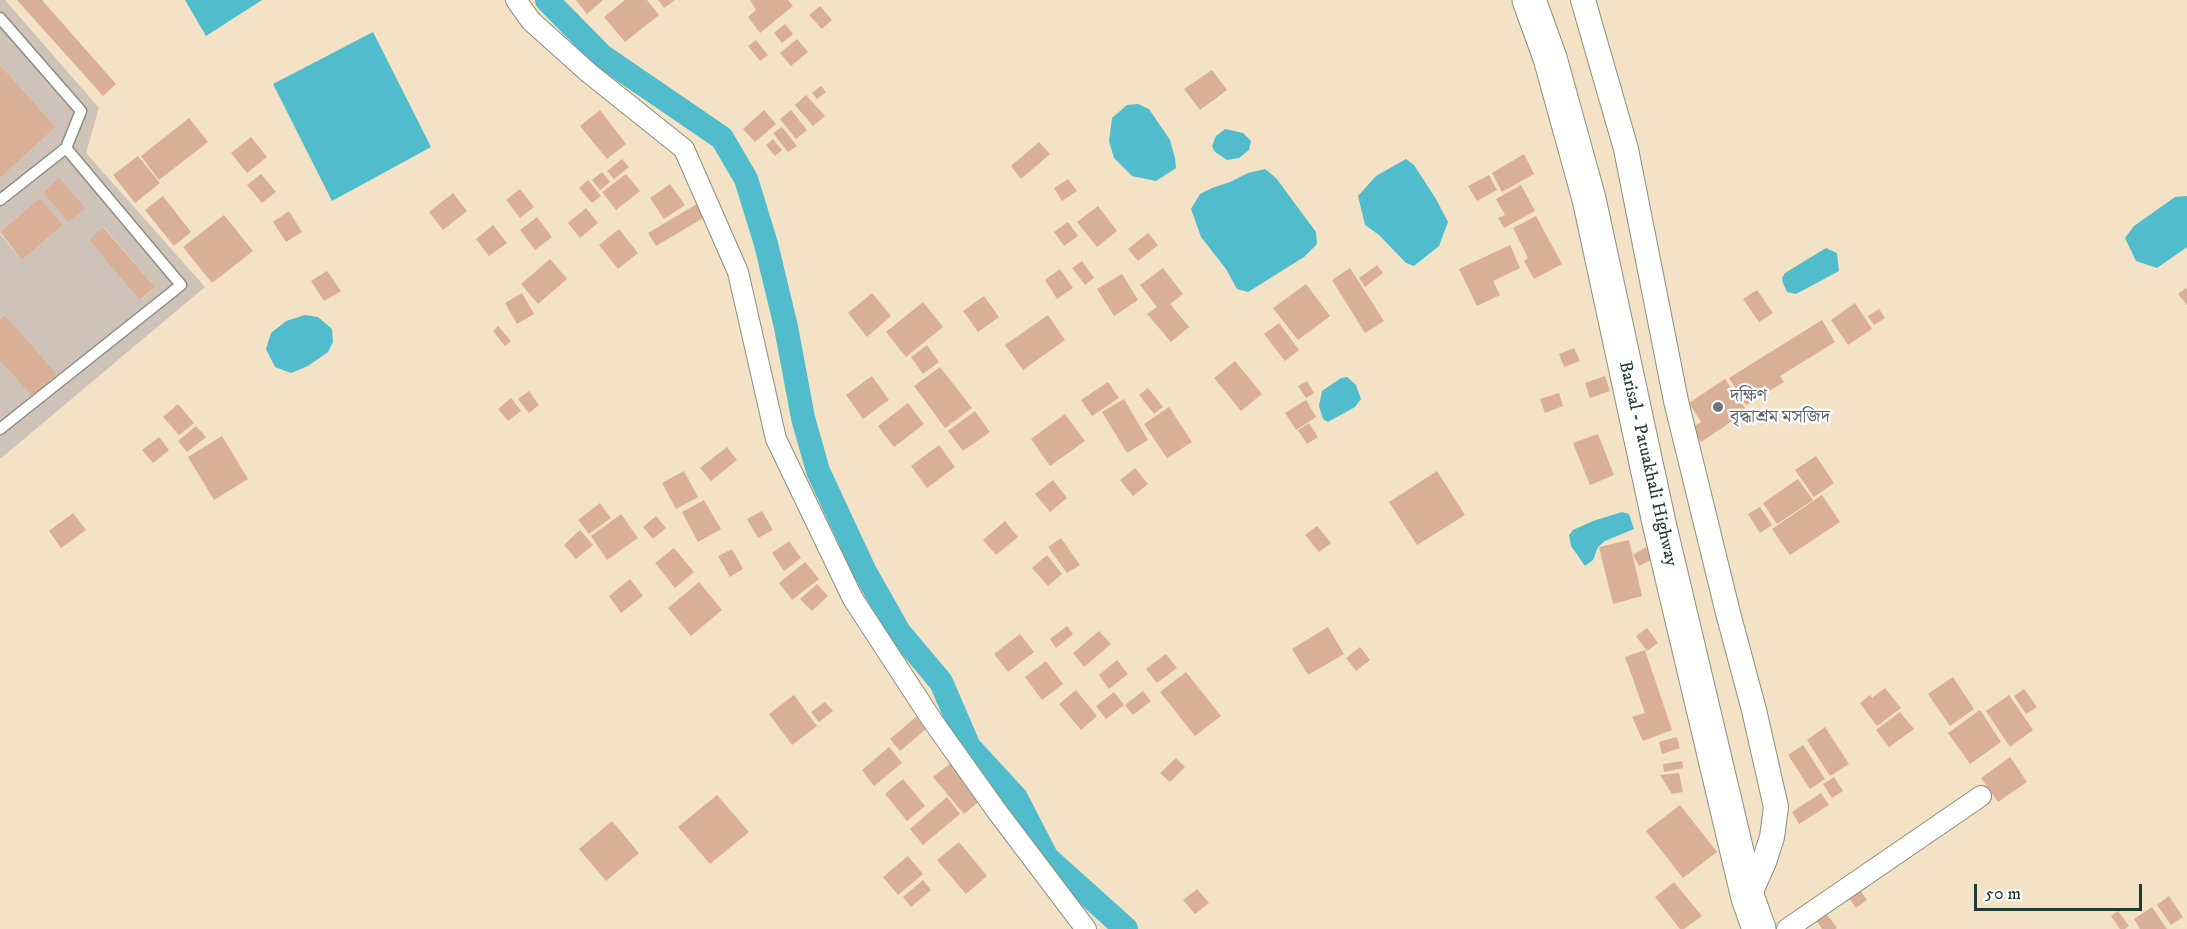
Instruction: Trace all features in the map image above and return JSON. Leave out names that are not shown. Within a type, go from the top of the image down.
[{"type":"highway","name":"Barisal - Patuakhali Highway","points":[[1529,0],[1550,58],[1589,199],[1659,523],[1748,898],[1759,929]]},
{"type":"street","points":[[516,0],[531,21],[589,73],[684,149],[738,272],[777,439],[853,599],[932,720],[996,810],[1086,929]]},
{"type":"street","points":[[1583,0],[1626,149],[1676,401],[1754,710],[1776,807],[1767,854],[1748,898]]},
{"type":"street","points":[[1787,929],[1981,796]]},
{"type":"lane","points":[[0,18],[81,111],[66,148],[0,200]]},
{"type":"lane","points":[[0,429],[181,285],[66,148]]},
{"type":"shaded area","points":[[0,0],[5,0],[99,108],[86,153],[205,287],[0,459],[0,361],[32,396],[57,374],[5,315],[0,319],[0,234],[22,260],[63,225],[40,198],[0,232],[0,178],[56,127],[0,65]],"holes":[[[59,179],[84,208],[68,222],[43,193]],[[104,227],[155,287],[141,300],[89,240]]]},
{"type":"water","points":[[185,0],[262,0],[206,36]]},
{"type":"water","points":[[373,32],[431,147],[332,201],[273,84]]},
{"type":"water","points":[[1138,104],[1149,109],[1170,140],[1175,158],[1176,168],[1156,181],[1132,176],[1114,158],[1109,141],[1112,118],[1127,105]]},
{"type":"water","points":[[1225,129],[1243,133],[1251,141],[1249,150],[1239,158],[1227,160],[1215,152],[1212,146],[1216,136]]},
{"type":"water","points":[[1406,159],[1414,165],[1448,222],[1439,246],[1414,266],[1406,263],[1379,235],[1365,225],[1358,196],[1376,176]]},
{"type":"water","points":[[1265,169],[1276,178],[1316,232],[1317,244],[1304,257],[1248,292],[1237,289],[1226,269],[1201,237],[1191,209],[1200,194],[1248,173]]},
{"type":"water","points":[[2187,196],[2187,247],[2157,268],[2136,261],[2125,238],[2134,226],[2175,197]]},
{"type":"water","points":[[1826,248],[1837,253],[1839,271],[1796,294],[1787,292],[1782,278],[1785,273]]},
{"type":"water","points":[[305,315],[318,317],[332,329],[333,342],[328,352],[308,366],[291,373],[275,367],[266,349],[271,333],[286,321]]},
{"type":"water","points":[[1347,377],[1356,385],[1361,399],[1355,407],[1328,422],[1323,419],[1319,406],[1322,391],[1341,378]]},
{"type":"water","points":[[1622,512],[1629,514],[1634,529],[1605,541],[1598,547],[1593,560],[1585,566],[1571,546],[1569,535],[1573,530],[1593,521]]},
{"type":"building","points":[[17,0],[42,0],[116,84],[103,96]]},
{"type":"building","points":[[576,0],[603,0],[587,14]]},
{"type":"building","points":[[625,0],[647,0],[659,15],[625,42],[604,17]]},
{"type":"building","points":[[658,0],[675,0],[664,8]]},
{"type":"building","points":[[750,0],[788,0],[793,6],[760,33],[748,17],[756,10]]},
{"type":"building","points":[[820,6],[832,20],[822,29],[809,15]]},
{"type":"building","points":[[785,24],[793,34],[782,43],[774,33]]},
{"type":"building","points":[[797,39],[808,52],[791,66],[780,53]]},
{"type":"building","points":[[756,40],[768,55],[760,61],[748,46]]},
{"type":"building","points":[[0,65],[56,127],[0,178]]},
{"type":"building","points":[[1212,70],[1227,90],[1200,110],[1184,89]]},
{"type":"building","points":[[821,86],[826,92],[817,99],[812,93]]},
{"type":"building","points":[[806,95],[825,116],[813,126],[795,105]]},
{"type":"building","points":[[600,110],[626,144],[607,159],[580,126]]},
{"type":"building","points":[[764,110],[776,124],[755,142],[743,129]]},
{"type":"building","points":[[791,110],[807,130],[796,139],[780,119]]},
{"type":"building","points":[[189,118],[208,142],[159,180],[141,156]]},
{"type":"building","points":[[782,127],[797,146],[788,152],[773,133]]},
{"type":"building","points":[[251,137],[267,157],[247,173],[231,153]]},
{"type":"building","points":[[773,139],[782,150],[775,156],[766,145]]},
{"type":"building","points":[[1039,142],[1050,154],[1021,179],[1011,166]]},
{"type":"building","points":[[1524,154],[1534,174],[1502,192],[1492,173]]},
{"type":"building","points":[[138,156],[160,183],[135,203],[113,175]]},
{"type":"building","points":[[622,159],[629,167],[614,179],[607,171]]},
{"type":"building","points":[[602,172],[610,182],[600,190],[592,180]]},
{"type":"building","points":[[261,174],[276,192],[262,203],[247,185]]},
{"type":"building","points":[[626,174],[640,191],[616,210],[602,192]]},
{"type":"building","points":[[1489,175],[1497,190],[1477,201],[1468,186]]},
{"type":"building","points":[[59,178],[85,208],[68,222],[43,193]]},
{"type":"building","points":[[1068,179],[1077,191],[1062,201],[1054,188]]},
{"type":"building","points":[[588,180],[601,196],[592,203],[579,188]]},
{"type":"building","points":[[670,184],[685,205],[664,219],[650,198]]},
{"type":"building","points":[[1521,185],[1535,211],[1504,228],[1498,218],[1505,215],[1496,199]]},
{"type":"building","points":[[520,189],[534,207],[520,218],[506,200]]},
{"type":"building","points":[[453,193],[467,211],[443,230],[429,212]]},
{"type":"building","points":[[163,196],[191,232],[174,246],[145,210]]},
{"type":"building","points":[[40,198],[63,225],[22,260],[0,232]]},
{"type":"building","points":[[697,204],[705,217],[656,246],[648,233]]},
{"type":"building","points":[[1098,206],[1117,231],[1097,247],[1077,222]]},
{"type":"building","points":[[586,208],[598,223],[580,238],[568,223]]},
{"type":"building","points":[[289,211],[302,232],[286,242],[273,222]]},
{"type":"building","points":[[224,215],[253,251],[212,283],[183,247]]},
{"type":"building","points":[[1536,216],[1562,264],[1534,279],[1524,261],[1528,258],[1513,228]]},
{"type":"building","points":[[537,217],[552,237],[535,250],[520,230]]},
{"type":"building","points":[[1068,222],[1078,236],[1064,246],[1054,232]]},
{"type":"building","points":[[493,225],[507,243],[489,256],[476,239]]},
{"type":"building","points":[[103,227],[155,287],[140,300],[89,240]]},
{"type":"building","points":[[619,229],[638,253],[618,269],[599,245]]},
{"type":"building","points":[[1148,233],[1158,245],[1138,261],[1128,249]]},
{"type":"building","points":[[1510,245],[1520,268],[1493,281],[1500,295],[1477,306],[1459,269]]},
{"type":"building","points":[[550,259],[567,279],[538,304],[521,284]]},
{"type":"building","points":[[1082,261],[1094,278],[1085,285],[1072,268]]},
{"type":"building","points":[[1377,265],[1383,273],[1365,287],[1359,278]]},
{"type":"building","points":[[1163,268],[1183,294],[1170,304],[1189,327],[1171,342],[1147,314],[1157,307],[1140,285]]},
{"type":"building","points":[[1350,268],[1384,321],[1365,333],[1332,280]]},
{"type":"building","points":[[1060,269],[1073,288],[1057,299],[1045,280]]},
{"type":"building","points":[[327,271],[341,291],[324,301],[311,281]]},
{"type":"building","points":[[1122,274],[1138,300],[1114,316],[1097,289]]},
{"type":"building","points":[[1306,284],[1330,316],[1298,340],[1273,308]]},
{"type":"building","points":[[2186,288],[2187,290],[2187,305],[2178,294]]},
{"type":"building","points":[[1757,290],[1773,313],[1759,322],[1743,299]]},
{"type":"building","points":[[522,293],[534,314],[517,324],[505,303]]},
{"type":"building","points":[[872,293],[891,316],[867,337],[848,313]]},
{"type":"building","points":[[984,296],[999,317],[978,332],[963,311]]},
{"type":"building","points":[[923,302],[943,327],[906,357],[886,332]]},
{"type":"building","points":[[1855,303],[1872,329],[1848,345],[1831,320]]},
{"type":"building","points":[[1879,309],[1885,318],[1874,325],[1868,316]]},
{"type":"building","points":[[5,315],[57,374],[32,396],[0,361],[0,319]]},
{"type":"building","points":[[1048,315],[1065,340],[1023,370],[1005,345]]},
{"type":"building","points":[[1822,320],[1835,342],[1780,376],[1784,382],[1746,405],[1729,378]]},
{"type":"building","points":[[1279,323],[1299,350],[1285,361],[1264,334]]},
{"type":"building","points":[[498,326],[511,341],[505,346],[493,331]]},
{"type":"building","points":[[927,345],[939,362],[923,374],[911,357]]},
{"type":"building","points":[[1574,348],[1580,361],[1564,367],[1559,354]]},
{"type":"building","points":[[1235,361],[1262,394],[1241,411],[1214,378]]},
{"type":"building","points":[[940,367],[972,408],[945,428],[914,386]]},
{"type":"building","points":[[872,376],[889,400],[863,419],[846,395]]},
{"type":"building","points":[[1605,376],[1610,391],[1590,398],[1585,383]]},
{"type":"building","name":"দক্ষিণ বৃদ্ধাশ্রম মসজিদ","points":[[1725,379],[1747,411],[1701,442],[1692,428],[1701,422],[1689,403]]},
{"type":"building","points":[[1307,381],[1314,393],[1306,398],[1298,386]]},
{"type":"building","points":[[1108,382],[1119,398],[1092,416],[1081,400]]},
{"type":"building","points":[[1148,388],[1163,407],[1154,414],[1139,395]]},
{"type":"building","points":[[529,391],[539,405],[529,413],[518,399]]},
{"type":"building","points":[[1559,393],[1563,406],[1545,413],[1540,399]]},
{"type":"building","points":[[511,398],[521,411],[508,421],[498,409]]},
{"type":"building","points":[[1124,399],[1148,440],[1127,453],[1102,412]]},
{"type":"building","points":[[1306,400],[1316,417],[1296,430],[1285,413]]},
{"type":"building","points":[[908,403],[924,424],[894,447],[878,426]]},
{"type":"building","points":[[178,404],[194,423],[179,435],[163,417]]},
{"type":"building","points":[[1169,407],[1192,442],[1167,458],[1144,424]]},
{"type":"building","points":[[975,411],[990,432],[963,451],[948,431]]},
{"type":"building","points":[[1065,414],[1085,441],[1050,466],[1031,439]]},
{"type":"building","points":[[1309,423],[1318,437],[1307,444],[1298,430]]},
{"type":"building","points":[[196,426],[206,437],[187,452],[178,441]]},
{"type":"building","points":[[1598,434],[1614,475],[1590,485],[1573,443]]},
{"type":"building","points":[[222,436],[248,479],[214,500],[188,457]]},
{"type":"building","points":[[159,437],[169,450],[153,463],[142,450]]},
{"type":"building","points":[[939,445],[955,467],[927,488],[911,466]]},
{"type":"building","points":[[727,447],[737,460],[711,481],[700,468]]},
{"type":"building","points":[[1816,456],[1834,483],[1814,497],[1795,470]]},
{"type":"building","points":[[1135,468],[1148,484],[1133,496],[1120,480]]},
{"type":"building","points":[[684,471],[698,497],[676,509],[662,483]]},
{"type":"building","points":[[1437,471],[1465,515],[1417,545],[1389,502]]},
{"type":"building","points":[[1798,479],[1813,500],[1777,524],[1763,503]]},
{"type":"building","points":[[1053,480],[1067,498],[1050,512],[1035,494]]},
{"type":"building","points":[[1822,495],[1840,522],[1790,555],[1772,529]]},
{"type":"building","points":[[704,500],[721,529],[698,542],[682,512]]},
{"type":"building","points":[[600,503],[611,518],[589,534],[578,520]]},
{"type":"building","points":[[1760,507],[1772,525],[1760,533],[1748,514]]},
{"type":"building","points":[[762,511],[773,530],[758,538],[747,519]]},
{"type":"building","points":[[73,513],[86,530],[61,548],[49,531]]},
{"type":"building","points":[[621,514],[638,538],[607,560],[591,536]]},
{"type":"building","points":[[656,516],[666,528],[653,539],[643,527]]},
{"type":"building","points":[[1005,521],[1018,537],[996,555],[983,540]]},
{"type":"building","points":[[1317,526],[1331,543],[1319,552],[1305,535]]},
{"type":"building","points":[[580,530],[593,545],[576,559],[564,545]]},
{"type":"building","points":[[1061,538],[1080,565],[1067,573],[1048,547]]},
{"type":"building","points":[[1629,540],[1642,596],[1613,604],[1599,547]]},
{"type":"building","points":[[789,541],[801,558],[784,571],[772,553]]},
{"type":"building","points":[[1646,547],[1653,559],[1639,566],[1633,555]]},
{"type":"building","points":[[674,548],[694,572],[675,588],[655,563]]},
{"type":"building","points":[[732,549],[743,569],[730,577],[718,556]]},
{"type":"building","points":[[1047,555],[1062,574],[1048,586],[1032,568]]},
{"type":"building","points":[[805,562],[819,579],[792,600],[779,583]]},
{"type":"building","points":[[630,579],[643,596],[621,613],[609,596]]},
{"type":"building","points":[[699,582],[722,610],[691,636],[668,608]]},
{"type":"building","points":[[817,584],[828,596],[812,611],[800,599]]},
{"type":"building","points":[[1067,626],[1073,634],[1056,648],[1050,639]]},
{"type":"building","points":[[1328,627],[1344,654],[1308,675],[1292,649]]},
{"type":"building","points":[[1647,628],[1658,643],[1647,651],[1636,636]]},
{"type":"building","points":[[1099,631],[1111,644],[1084,667],[1073,653]]},
{"type":"building","points":[[1020,634],[1034,652],[1008,672],[994,654]]},
{"type":"building","points":[[1360,647],[1370,660],[1356,671],[1346,658]]},
{"type":"building","points":[[1645,650],[1672,730],[1643,741],[1632,717],[1645,713],[1625,657]]},
{"type":"building","points":[[1166,654],[1177,668],[1157,683],[1146,669]]},
{"type":"building","points":[[1117,660],[1128,674],[1109,689],[1099,675]]},
{"type":"building","points":[[1046,661],[1063,684],[1042,700],[1025,677]]},
{"type":"building","points":[[1186,672],[1221,716],[1195,736],[1160,692]]},
{"type":"building","points":[[1953,677],[1974,709],[1950,726],[1928,694]]},
{"type":"building","points":[[1885,688],[1901,708],[1877,726],[1860,703],[1870,695],[1872,698]]},
{"type":"building","points":[[2024,689],[2037,707],[2026,714],[2014,696]]},
{"type":"building","points":[[1076,690],[1097,716],[1081,730],[1059,704]]},
{"type":"building","points":[[1143,691],[1151,701],[1133,715],[1125,705]]},
{"type":"building","points":[[1114,692],[1124,705],[1106,719],[1096,706]]},
{"type":"building","points":[[794,695],[817,726],[792,745],[769,714]]},
{"type":"building","points":[[2009,695],[2033,730],[2010,747],[1986,711]]},
{"type":"building","points":[[825,702],[833,711],[819,722],[811,712]]},
{"type":"building","points":[[1980,710],[2001,742],[1970,764],[1948,733]]},
{"type":"building","points":[[1900,712],[1914,729],[1889,747],[1876,730]]},
{"type":"building","points":[[916,717],[926,729],[900,751],[890,739]]},
{"type":"building","points":[[1825,727],[1849,764],[1830,776],[1807,740]]},
{"type":"building","points":[[1677,737],[1680,748],[1662,754],[1659,742]]},
{"type":"building","points":[[1803,745],[1825,779],[1810,789],[1788,755]]},
{"type":"building","points":[[889,747],[902,763],[874,786],[862,770]]},
{"type":"building","points":[[2010,757],[2027,782],[1998,802],[1981,778]]},
{"type":"building","points":[[1176,758],[1185,767],[1170,782],[1160,773]]},
{"type":"building","points":[[1682,761],[1683,768],[1664,772],[1663,764]]},
{"type":"building","points":[[952,762],[983,798],[964,814],[933,777]]},
{"type":"building","points":[[1679,773],[1683,792],[1672,794],[1660,775]]},
{"type":"building","points":[[1834,777],[1843,791],[1832,798],[1823,784]]},
{"type":"building","points":[[903,779],[925,806],[907,821],[885,794]]},
{"type":"building","points":[[1821,793],[1829,805],[1799,824],[1792,812]]},
{"type":"building","points":[[717,795],[749,832],[710,864],[678,827]]},
{"type":"building","points":[[947,797],[960,814],[923,845],[910,829]]},
{"type":"building","points":[[1680,805],[1717,852],[1683,878],[1646,831]]},
{"type":"building","points":[[612,821],[639,853],[606,881],[579,849]]},
{"type":"building","points":[[959,842],[987,876],[966,894],[937,860]]},
{"type":"building","points":[[908,856],[923,874],[898,895],[883,877]]},
{"type":"building","points":[[923,880],[931,890],[911,907],[903,897]]},
{"type":"building","points":[[1674,882],[1702,916],[1684,929],[1680,929],[1655,897]]},
{"type":"building","points":[[1197,889],[1209,903],[1195,914],[1183,900]]},
{"type":"building","points":[[1860,890],[1867,900],[1856,908],[1849,898]]},
{"type":"building","points":[[2169,896],[2183,917],[2171,925],[2157,905]]},
{"type":"building","points":[[2152,907],[2167,929],[2140,929],[2134,919]]},
{"type":"building","points":[[2118,911],[2129,926],[2125,929],[2120,929],[2111,916]]},
{"type":"building","points":[[1826,913],[1837,928],[1822,929],[1816,920]]},
{"type":"waterway","points":[[547,0],[602,56],[722,138],[746,179],[766,244],[786,327],[803,418],[818,471],[865,572],[899,632],[941,682],[969,747],[1016,798],[1047,858],[1126,929]]},
{"type":"place","name":"দক্ষিণ বৃদ্ধাশ্রম মসজিদ","points":[[1718,407]]}]
